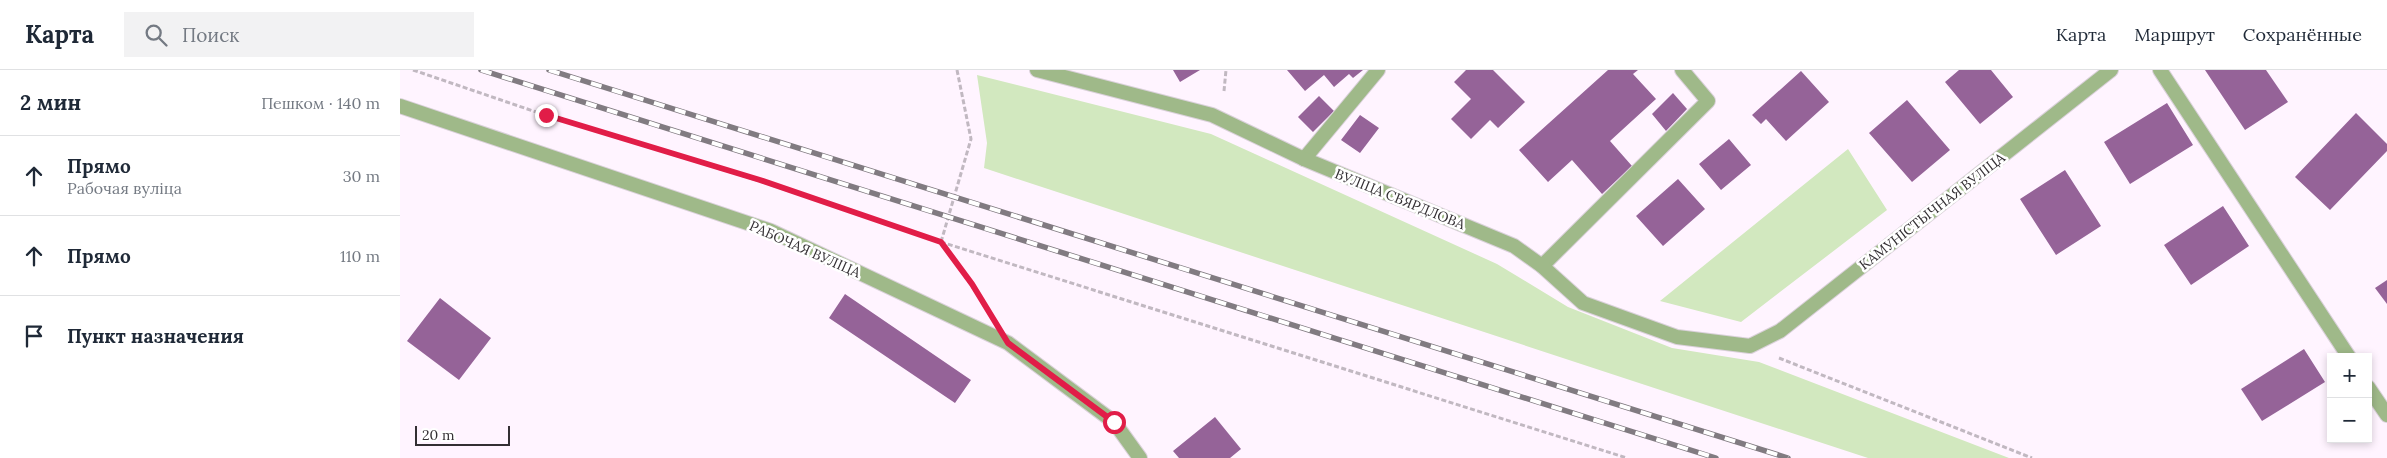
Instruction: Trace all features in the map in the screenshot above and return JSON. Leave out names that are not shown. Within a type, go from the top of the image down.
[{"type":"street","name":"ВУЛІЦА СВЯРДЛОВА","points":[[1037,70],[1212,115],[1304,159],[1514,246],[1542,266],[1582,303],[1677,337],[1750,346]]},
{"type":"street","points":[[1304,159],[1378,70]]},
{"type":"street","points":[[1542,266],[1708,101],[1682,70]]},
{"type":"street","name":"КАМУНІСТЫЧНАЯ ВУЛІЦА","points":[[1750,346],[1780,331],[2111,70]]},
{"type":"street","points":[[2160,70],[2346,353]]},
{"type":"street","name":"РАБОЧАЯ ВУЛІЦА","points":[[400,106],[771,231],[999,339],[1114,422],[1140,458]]},
{"type":"street","points":[[2372,392],[2387,415]]},
{"type":"path","points":[[413,70],[546,115],[760,180],[941,242],[1627,458]]},
{"type":"path","points":[[941,242],[971,139],[957,70]]},
{"type":"path","points":[[1224,91],[1226,70]]},
{"type":"path","points":[[941,242],[987,309]]},
{"type":"path","points":[[1750,346],[2032,458]]},
{"type":"green space","points":[[977,75],[1211,134],[1497,264],[1568,307],[1672,348],[1759,362],[2009,458],[1868,458],[984,168],[987,143]]},
{"type":"green space","points":[[1848,149],[1887,210],[1741,322],[1660,301]]},
{"type":"building","points":[[1173,70],[1200,70],[1180,82]]},
{"type":"building","points":[[1287,70],[1363,70],[1353,78],[1349,74],[1334,87],[1324,75],[1305,91]]},
{"type":"building","points":[[1466,70],[1493,70],[1525,102],[1498,128],[1490,120],[1471,139],[1451,119],[1471,99],[1454,82]]},
{"type":"building","points":[[1608,70],[1638,70],[1633,74],[1656,99],[1610,141],[1632,166],[1602,194],[1572,160],[1548,182],[1519,150]]},
{"type":"building","points":[[1959,70],[1991,70],[2013,97],[1980,124],[1945,82]]},
{"type":"building","points":[[2205,70],[2266,70],[2288,102],[2245,130]]},
{"type":"building","points":[[1801,71],[1829,102],[1786,141],[1766,119],[1761,124],[1752,115]]},
{"type":"building","points":[[1673,93],[1687,109],[1666,131],[1652,114]]},
{"type":"building","points":[[1319,96],[1334,111],[1313,132],[1298,117]]},
{"type":"building","points":[[1907,100],[1950,150],[1912,182],[1869,133]]},
{"type":"building","points":[[2167,103],[2193,145],[2130,184],[2104,142]]},
{"type":"building","points":[[2356,113],[2387,144],[2387,151],[2330,210],[2295,177]]},
{"type":"building","points":[[1360,115],[1379,128],[1360,153],[1341,140]]},
{"type":"building","points":[[1729,139],[1751,165],[1721,190],[1699,164]]},
{"type":"building","points":[[2065,170],[2101,226],[2056,255],[2020,199]]},
{"type":"building","points":[[1678,179],[1705,209],[1663,246],[1636,216]]},
{"type":"building","points":[[2223,206],[2249,246],[2191,285],[2164,245]]},
{"type":"building","points":[[2387,280],[2387,304],[2375,288]]},
{"type":"building","points":[[845,294],[971,380],[955,403],[829,318]]},
{"type":"building","points":[[440,298],[491,338],[459,380],[407,341]]},
{"type":"building","points":[[2304,349],[2325,382],[2262,421],[2241,389]]},
{"type":"building","points":[[1215,417],[1241,449],[1230,458],[1179,458],[1173,451]]},
{"type":"railway","points":[[481,70],[1716,458]]},
{"type":"railway","points":[[549,70],[1788,458]]},
{"type":"route","points":[[546,115],[760,180],[941,242],[972,284],[1008,343],[1114,422]]}]
